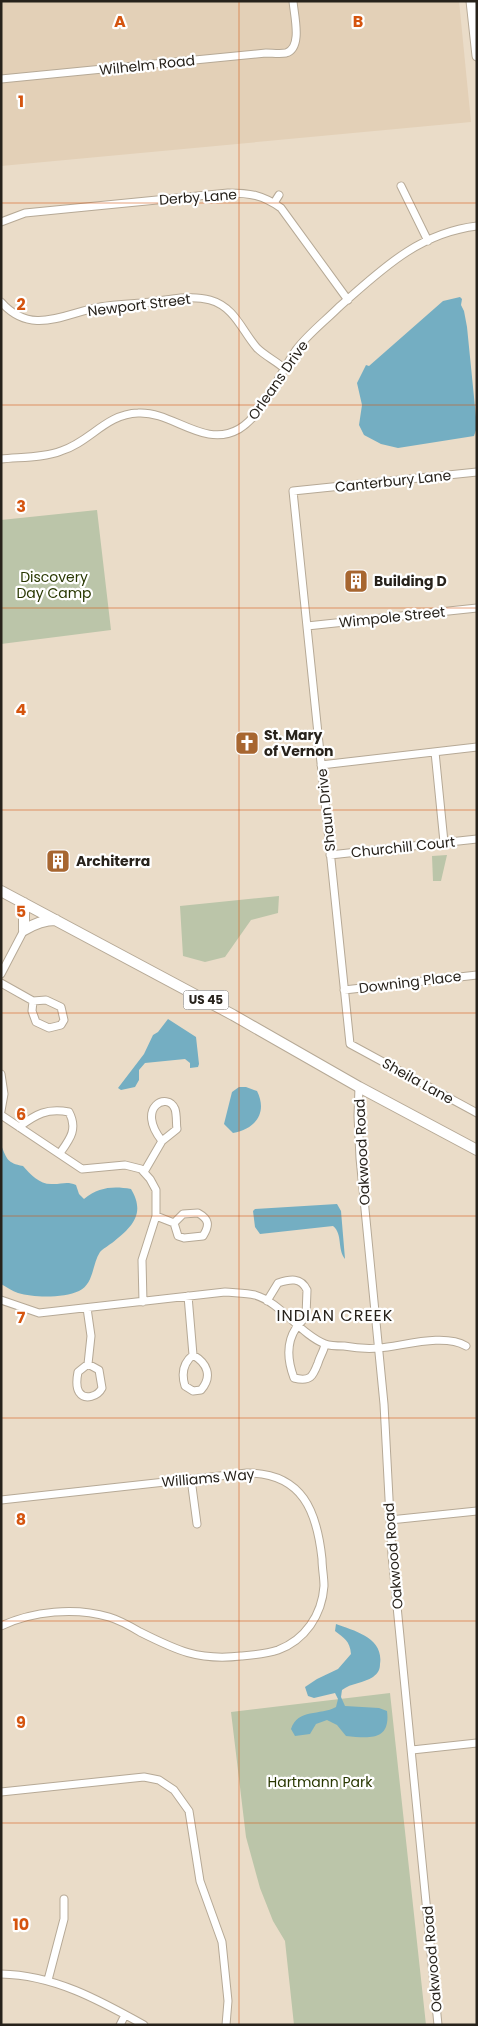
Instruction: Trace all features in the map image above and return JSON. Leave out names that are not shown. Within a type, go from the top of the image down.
[{"type":"main road","points":[[471,1],[477,56]]},
{"type":"main road","name":"US 45","points":[[1,891],[233,1015],[359,1087],[477,1150]]},
{"type":"main road","points":[[24,903],[24,930],[48,920],[57,920]]},
{"type":"street","name":"Wilhelm Road","points":[[1,79],[256,54],[285,53],[292,50],[296,42],[292,1]]},
{"type":"street","points":[[401,186],[428,241]]},
{"type":"street","name":"Derby Lane","points":[[1,222],[25,213],[228,193],[254,194],[268,198],[280,208],[348,300]]},
{"type":"street","points":[[274,203],[279,194]]},
{"type":"street","name":"Orleans Drive","points":[[1,459],[61,452],[112,418],[138,412],[159,415],[202,433],[220,435],[231,433],[248,423],[255,416],[297,349],[393,259],[440,235],[477,226]]},
{"type":"street","name":"Newport Street","points":[[1,302],[13,313],[26,319],[38,321],[52,320],[100,307],[185,298],[203,298],[224,306],[231,312],[257,348],[284,369]]},
{"type":"street","name":"Canterbury Lane","points":[[308,490],[477,472]]},
{"type":"street","name":"Shaun Drive","points":[[308,490],[293,491],[350,1044],[358,1048]]},
{"type":"street","name":"Wimpole Street","points":[[307,626],[477,608]]},
{"type":"street","points":[[321,765],[477,747]]},
{"type":"street","points":[[435,752],[444,842]]},
{"type":"street","name":"Churchill Court","points":[[330,855],[477,839]]},
{"type":"street","points":[[1,974],[24,930]]},
{"type":"street","name":"Downing Place","points":[[344,990],[477,975]]},
{"type":"street","points":[[1,983],[33,1001],[46,1000],[61,1007],[64,1020],[61,1025],[49,1028],[36,1022],[32,1011],[33,1001]]},
{"type":"street","name":"Sheila Lane","points":[[358,1048],[477,1113]]},
{"type":"street","points":[[1,1074],[4,1094],[1,1111]]},
{"type":"street","name":"Oakwood Road","points":[[359,1087],[360,1158],[384,1404],[390,1520],[438,2025]]},
{"type":"street","points":[[144,1172],[162,1141],[177,1130],[175,1109],[170,1103],[162,1102],[155,1105],[151,1112],[153,1127],[162,1141]]},
{"type":"street","points":[[19,1127],[34,1115],[60,1110],[69,1112],[73,1120],[74,1130],[71,1138],[60,1153]]},
{"type":"street","points":[[1,1115],[82,1169],[125,1165],[141,1169],[150,1179],[156,1190],[156,1216],[142,1260],[143,1302]]},
{"type":"street","points":[[198,1213],[205,1216],[208,1229],[203,1236],[184,1238],[178,1236],[174,1223],[183,1214],[198,1213]]},
{"type":"street","points":[[156,1216],[174,1223]]},
{"type":"street","points":[[267,1301],[278,1282],[295,1279],[300,1281],[307,1290],[306,1316],[297,1325],[289,1343],[289,1365],[294,1378],[301,1380],[311,1377],[315,1373],[325,1344]]},
{"type":"street","points":[[3,1304],[39,1312],[225,1292],[256,1295],[325,1344],[363,1349],[454,1341],[466,1346]]},
{"type":"street","points":[[188,1296],[193,1355],[183,1369],[185,1386],[193,1391],[202,1390],[207,1380],[206,1365],[193,1355]]},
{"type":"street","points":[[87,1308],[91,1336],[88,1364],[78,1372],[77,1377],[79,1392],[83,1396],[89,1397],[96,1396],[102,1388],[99,1370],[88,1364]]},
{"type":"street","name":"Williams Way","points":[[1,1500],[247,1473],[270,1476],[290,1485],[311,1508],[319,1534],[324,1586],[320,1605],[313,1622],[293,1642],[278,1650],[263,1654],[214,1658],[196,1656],[170,1647],[110,1618],[89,1612],[76,1611],[31,1616],[13,1620],[1,1626]]},
{"type":"street","points":[[191,1479],[197,1524]]},
{"type":"street","points":[[390,1520],[477,1511]]},
{"type":"street","points":[[412,1750],[477,1743]]},
{"type":"street","points":[[1,1792],[144,1777],[159,1780],[171,1787],[180,1796],[189,1811],[200,1881],[222,1942],[228,2001],[226,2025]]},
{"type":"street","points":[[48,1980],[64,1919],[64,1899]]},
{"type":"street","points":[[1,1974],[48,1980],[90,1997],[144,2025]]},
{"type":"street","points":[[120,2025],[125,2015]]},
{"type":"shaded area","points":[[1,1],[459,1],[471,122],[1,166]]},
{"type":"green space","name":"Discovery Day Camp","points":[[97,510],[111,630],[1,644],[1,520]]},
{"type":"green space","points":[[447,855],[441,881],[433,881],[432,856]]},
{"type":"green space","points":[[279,896],[278,913],[251,920],[225,957],[205,962],[183,956],[180,906]]},
{"type":"green space","name":"Hartmann Park","points":[[390,1693],[426,2025],[294,2025],[285,1941],[273,1921],[260,1888],[246,1837],[231,1712]]},
{"type":"water","points":[[460,297],[467,327],[477,427],[474,436],[398,448],[381,444],[364,435],[359,425],[362,405],[357,383],[366,365],[369,366],[443,301]]},
{"type":"water","points":[[168,1019],[196,1037],[198,1067],[190,1068],[190,1063],[185,1059],[145,1063],[139,1070],[139,1080],[135,1087],[121,1090],[118,1088],[144,1054],[153,1035],[158,1032]]},
{"type":"water","points":[[239,1087],[246,1087],[257,1091],[261,1106],[260,1113],[253,1124],[248,1128],[233,1133],[224,1124],[232,1092]]},
{"type":"water","points":[[1,1145],[8,1160],[23,1166],[36,1179],[48,1184],[67,1183],[76,1185],[79,1194],[84,1199],[106,1188],[131,1189],[137,1206],[135,1219],[126,1231],[100,1252],[90,1279],[84,1288],[79,1291],[57,1296],[32,1296],[18,1293],[1,1284]]},
{"type":"water","points":[[337,1204],[341,1211],[345,1259],[341,1251],[338,1233],[333,1226],[260,1234],[255,1227],[253,1211],[255,1209]]},
{"type":"water","points":[[336,1624],[367,1637],[377,1648],[380,1655],[380,1666],[377,1673],[369,1679],[342,1690],[341,1697],[345,1706],[379,1708],[387,1711],[385,1728],[382,1733],[376,1736],[346,1736],[337,1725],[327,1720],[316,1724],[310,1734],[295,1736],[291,1729],[294,1722],[299,1718],[336,1707],[338,1699],[335,1693],[314,1698],[308,1696],[305,1687],[338,1669],[351,1654],[348,1643],[335,1631]]},
{"type":"place","name":"Building D","points":[[356,581]]},
{"type":"place","name":"St. Mary of Vernon","points":[[247,743]]},
{"type":"place","name":"Architerra","points":[[58,861]]},
{"type":"district","name":"INDIAN CREEK","points":[[335,1315]]}]
